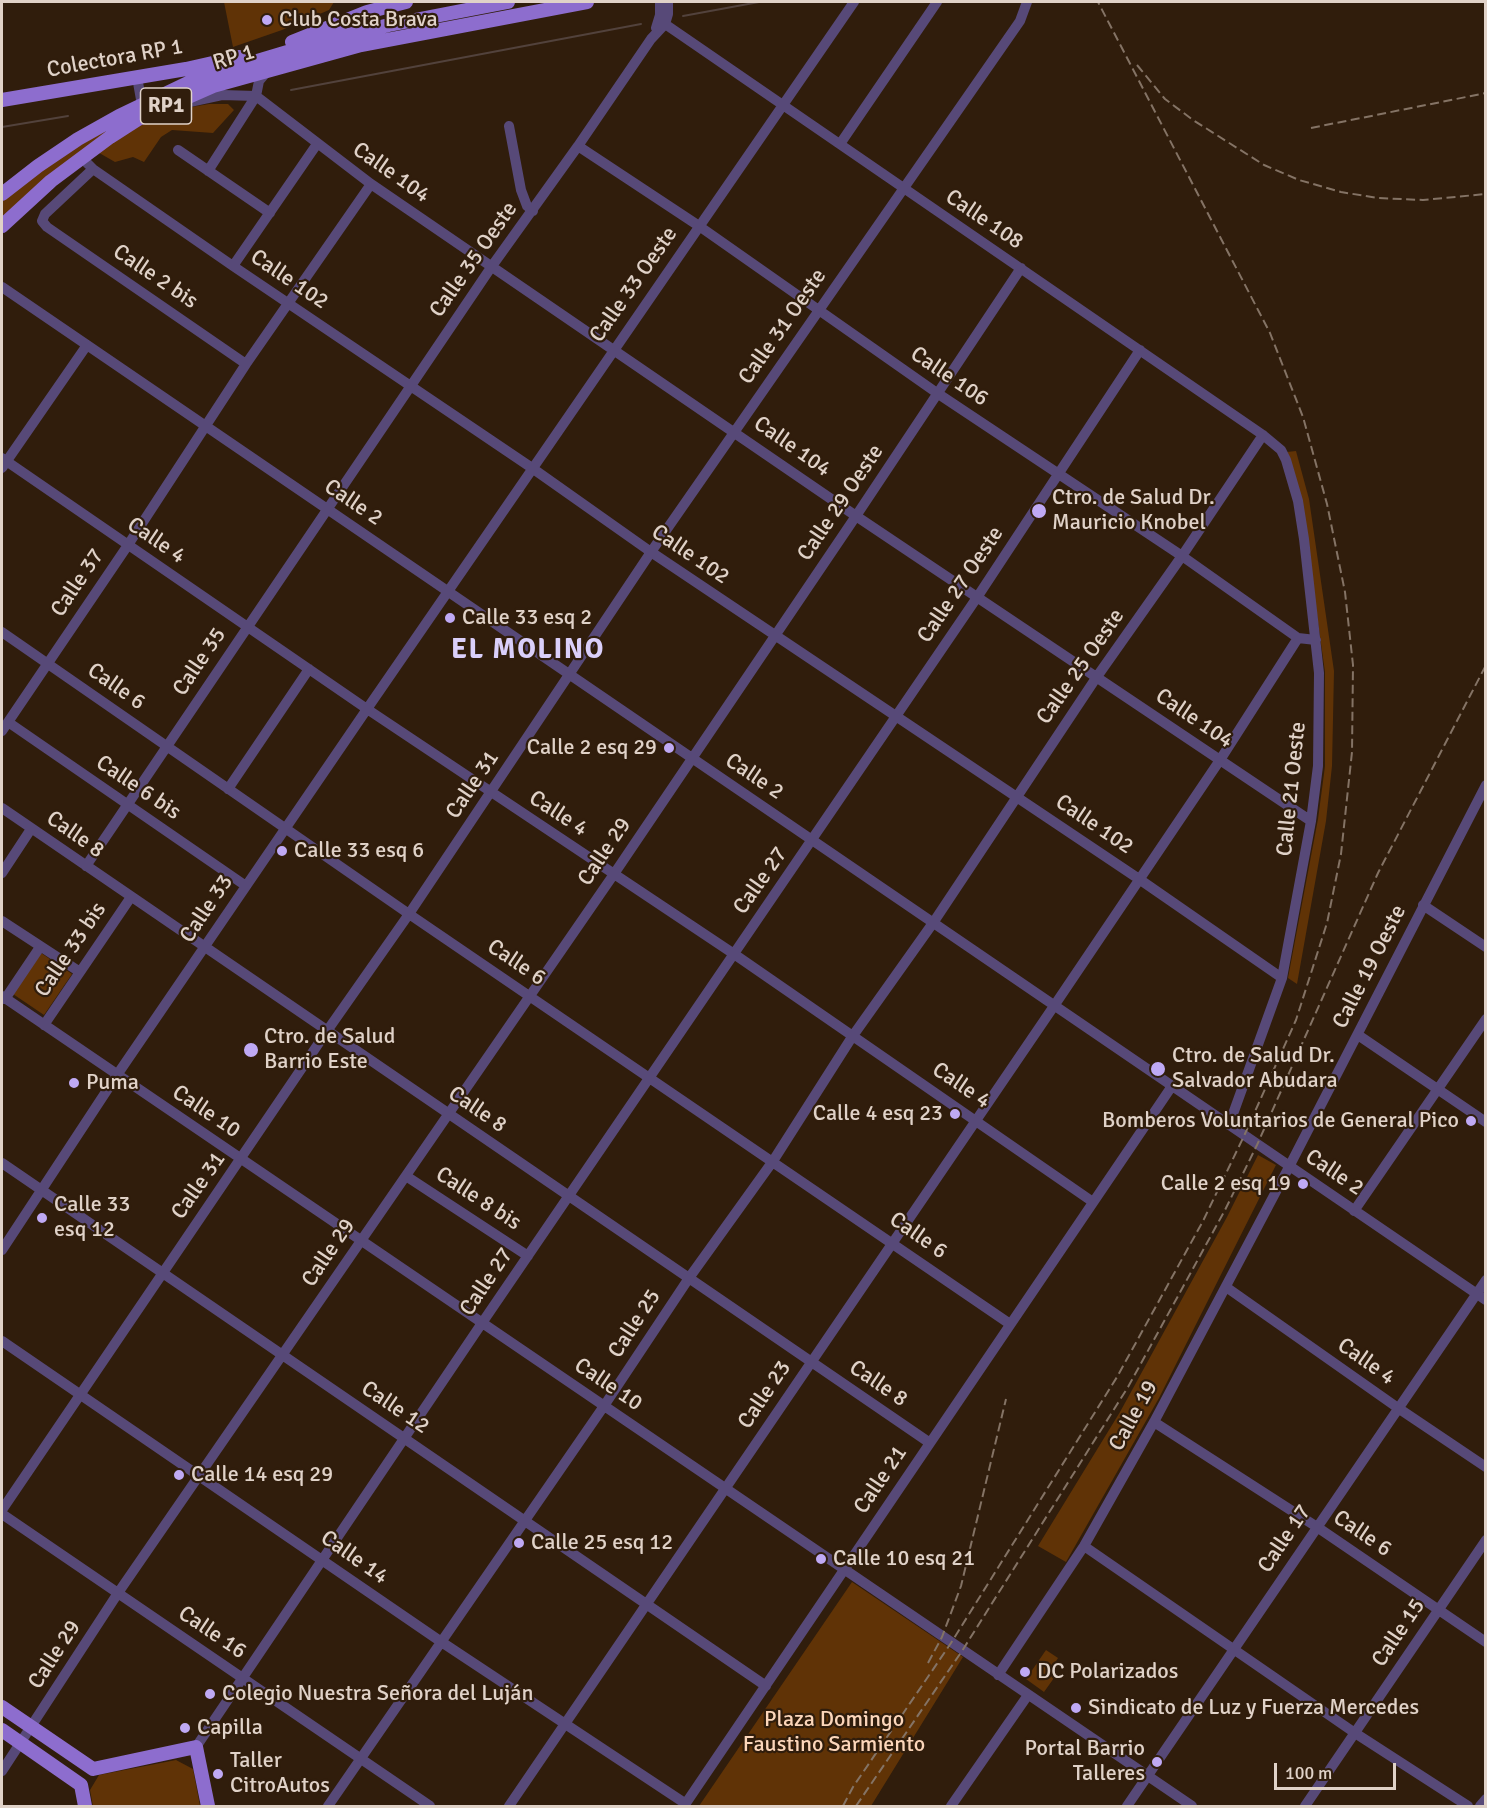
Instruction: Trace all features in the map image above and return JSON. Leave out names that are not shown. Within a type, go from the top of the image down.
[{"type":"main road","name":"Colectora RP 1","points":[[2,100],[186,69],[284,45],[366,7],[406,2]]},
{"type":"main road","name":"RP 1","points":[[2,226],[81,157],[194,80],[324,41],[389,25],[508,2]]},
{"type":"main road","name":"RP 1","points":[[2,194],[38,166],[78,140],[150,109],[213,86],[361,45],[587,2]]},
{"type":"main road","points":[[2,1707],[93,1769]]},
{"type":"main road","points":[[2,1730],[81,1785],[86,1806]]},
{"type":"main road","points":[[81,1785],[93,1769],[196,1747],[208,1806]]},
{"type":"street","name":"Calle 35 Oeste","points":[[654,34],[660,15],[660,2]]},
{"type":"street","points":[[665,24],[668,2]]},
{"type":"street","name":"Calle 33 Oeste","points":[[447,591],[854,2]]},
{"type":"street","points":[[840,144],[937,2]]},
{"type":"street","name":"Calle 31 Oeste","points":[[570,675],[651,552],[1020,21],[1027,2]]},
{"type":"street","name":"Calle 35 Oeste","points":[[327,509],[492,266],[533,211],[654,34],[665,24]]},
{"type":"street","name":"Calle 108","points":[[665,24],[1263,435],[1281,450]]},
{"type":"street","points":[[208,171],[256,96],[260,81],[269,69]]},
{"type":"street","points":[[137,77],[150,109],[222,95],[256,96]]},
{"type":"street","name":"Calle 104","points":[[256,96],[371,184],[856,516],[1311,821]]},
{"type":"street","points":[[509,126],[521,190],[527,206],[533,211]]},
{"type":"street","points":[[233,267],[317,144]]},
{"type":"street","name":"Calle 106","points":[[578,146],[699,226],[817,311],[1182,556],[1299,638]]},
{"type":"street","points":[[178,150],[270,213]]},
{"type":"street","name":"Calle 102","points":[[81,157],[93,169],[233,267],[1282,978]]},
{"type":"street","name":"Calle 2 bis","points":[[93,169],[45,214],[42,221],[246,364]]},
{"type":"street","name":"Calle 37","points":[[4,727],[128,545],[246,364],[371,184]]},
{"type":"street","name":"Calle 29 Oeste","points":[[692,758],[1020,268]]},
{"type":"street","name":"Calle 2","points":[[2,287],[1481,1296]]},
{"type":"street","points":[[3,462],[87,345]]},
{"type":"street","name":"Calle 27 Oeste","points":[[812,840],[978,596],[1140,350]]},
{"type":"street","name":"Calle 25 Oeste","points":[[933,923],[1016,796],[1263,435]]},
{"type":"street","name":"Calle 21 Oeste","points":[[1229,1125],[1282,978],[1311,821],[1318,766],[1319,673],[1316,640],[1298,501],[1281,450]]},
{"type":"street","name":"Calle 4","points":[[3,462],[366,709],[734,954],[1093,1202]]},
{"type":"street","name":"Calle 35","points":[[86,866],[327,509]]},
{"type":"street","name":"Calle 33","points":[[2,1250],[117,1075],[447,591]]},
{"type":"street","name":"Calle 6","points":[[2,632],[409,914],[893,1242],[1010,1324]]},
{"type":"street","points":[[1299,638],[1316,640]]},
{"type":"street","name":"Calle 23","points":[[509,1806],[1054,1006],[1220,760],[1299,638]]},
{"type":"street","points":[[228,789],[309,669]]},
{"type":"street","name":"Calle 31","points":[[2,1512],[79,1395],[570,675]]},
{"type":"street","name":"Calle 6 bis","points":[[4,727],[128,805],[246,886]]},
{"type":"street","name":"Calle 29","points":[[2,1771],[118,1593],[692,758]]},
{"type":"street","name":"Calle 19 Oeste","points":[[1289,1167],[1485,785]]},
{"type":"street","name":"Calle 8","points":[[2,808],[930,1443]]},
{"type":"street","points":[[2,873],[32,829]]},
{"type":"street","name":"Calle 27","points":[[196,1747],[812,840]]},
{"type":"street","name":"Calle 33 bis","points":[[44,1025],[131,897]]},
{"type":"street","points":[[1424,905],[1485,947]]},
{"type":"street","points":[[2,921],[80,972]]},
{"type":"street","name":"Calle 25","points":[[328,1806],[604,1406],[689,1278],[773,1161],[852,1037],[933,923]]},
{"type":"street","points":[[3,997],[40,946]]},
{"type":"street","name":"Calle 10","points":[[3,997],[1192,1806]]},
{"type":"street","points":[[1354,1211],[1485,1019]]},
{"type":"street","points":[[1358,1035],[1485,1122]]},
{"type":"street","name":"Calle 21","points":[[685,1805],[1172,1086]]},
{"type":"street","name":"Calle 12","points":[[2,1163],[766,1686]]},
{"type":"street","name":"Calle 19","points":[[999,1675],[1084,1546],[1154,1422],[1289,1167]]},
{"type":"street","name":"Calle 8 bis","points":[[406,1176],[528,1256]]},
{"type":"street","name":"Calle 17","points":[[1127,1806],[1398,1408],[1481,1296],[1485,1280]]},
{"type":"street","name":"Calle 4","points":[[1226,1287],[1485,1467]]},
{"type":"street","name":"Calle 14","points":[[2,1341],[440,1641],[685,1805]]},
{"type":"street","name":"Calle 6","points":[[1154,1422],[1317,1527],[1485,1642]]},
{"type":"street","name":"Calle 16","points":[[2,1512],[430,1806]]},
{"type":"street","name":"Calle 15","points":[[1305,1806],[1485,1540]]},
{"type":"street","points":[[1084,1546],[1355,1733],[1468,1806]]},
{"type":"street","points":[[951,1806],[1028,1695]]},
{"type":"street","points":[[1480,1806],[1485,1799]]},
{"type":"green space","name":"Club Costa Brava","points":[[224,2],[334,2],[329,10],[233,47]]},
{"type":"green space","points":[[209,104],[228,104],[234,110],[213,133],[172,130],[161,137],[144,162],[133,157],[115,162],[94,150],[141,123],[169,111]]},
{"type":"green space","points":[[151,111],[2,221],[2,201],[41,169],[125,118]]},
{"type":"green space","points":[[1296,451],[1309,499],[1334,671],[1332,766],[1326,821],[1297,984],[1288,978],[1318,819],[1325,766],[1325,672],[1301,501],[1287,452]]},
{"type":"green space","points":[[41,953],[72,974],[44,1015],[13,994]]},
{"type":"green space","points":[[1258,1155],[1276,1165],[1159,1398],[1066,1562],[1038,1546],[1120,1412],[1227,1217]]},
{"type":"green space","name":"Plaza Domingo Faustino Sarmiento","points":[[852,1582],[963,1657],[871,1806],[699,1806]]},
{"type":"green space","points":[[1046,1650],[1058,1658],[1048,1674],[1054,1678],[1044,1692],[1026,1679]]},
{"type":"green space","points":[[176,1760],[193,1769],[200,1806],[93,1806],[90,1790],[99,1775]]},
{"type":"waterway","points":[[683,16],[759,2]]},
{"type":"waterway","points":[[291,90],[641,24]]},
{"type":"waterway","points":[[2,127],[68,116]]},
{"type":"railway","points":[[843,1806],[853,1787],[951,1643],[1117,1377],[1203,1221],[1296,1020],[1327,923],[1341,854],[1352,752],[1353,665],[1345,592],[1327,504],[1303,417],[1270,333],[1098,2]]},
{"type":"railway","points":[[1137,65],[1165,99],[1193,120],[1264,165],[1299,180],[1341,192],[1378,198],[1423,200],[1486,194]]},
{"type":"railway","points":[[1311,128],[1486,93]]},
{"type":"railway","points":[[856,1806],[962,1651],[1128,1387],[1225,1210],[1257,1145],[1378,873],[1486,665]]},
{"type":"railway","points":[[928,1663],[942,1637],[961,1586],[1006,1399]]},
{"type":"place","name":"Club Costa Brava","points":[[267,20]]},
{"type":"place","name":"Ctro. de Salud Dr. Mauricio Knobel","points":[[1039,511]]},
{"type":"place","name":"Calle 33 esq 2","points":[[450,618]]},
{"type":"place","name":"Calle 2 esq 29","points":[[669,748]]},
{"type":"place","name":"Calle 33 esq 6","points":[[282,851]]},
{"type":"place","name":"Ctro. de Salud Barrio Este","points":[[251,1050]]},
{"type":"place","name":"Ctro. de Salud Dr. Salvador Abudara","points":[[1158,1069]]},
{"type":"place","name":"Puma","points":[[74,1083]]},
{"type":"place","name":"Calle 4 esq 23","points":[[955,1114]]},
{"type":"place","name":"Bomberos Voluntarios de General Pico","points":[[1471,1121]]},
{"type":"place","name":"Calle 2 esq 19","points":[[1303,1184]]},
{"type":"place","name":"Calle 33 esq 12","points":[[42,1218]]},
{"type":"place","name":"Calle 14 esq 29","points":[[179,1475]]},
{"type":"place","name":"Calle 25 esq 12","points":[[519,1543]]},
{"type":"place","name":"Calle 10 esq 21","points":[[821,1559]]},
{"type":"place","name":"DC Polarizados","points":[[1025,1672]]},
{"type":"place","name":"Colegio Nuestra Señora del Luján","points":[[210,1694]]},
{"type":"place","name":"Sindicato de Luz y Fuerza Mercedes","points":[[1076,1708]]},
{"type":"place","name":"Capilla","points":[[185,1728]]},
{"type":"place","name":"Portal Barrio Talleres","points":[[1157,1762]]},
{"type":"place","name":"Taller CitroAutos","points":[[218,1774]]},
{"type":"district","name":"EL MOLINO","points":[[528,651]]}]
